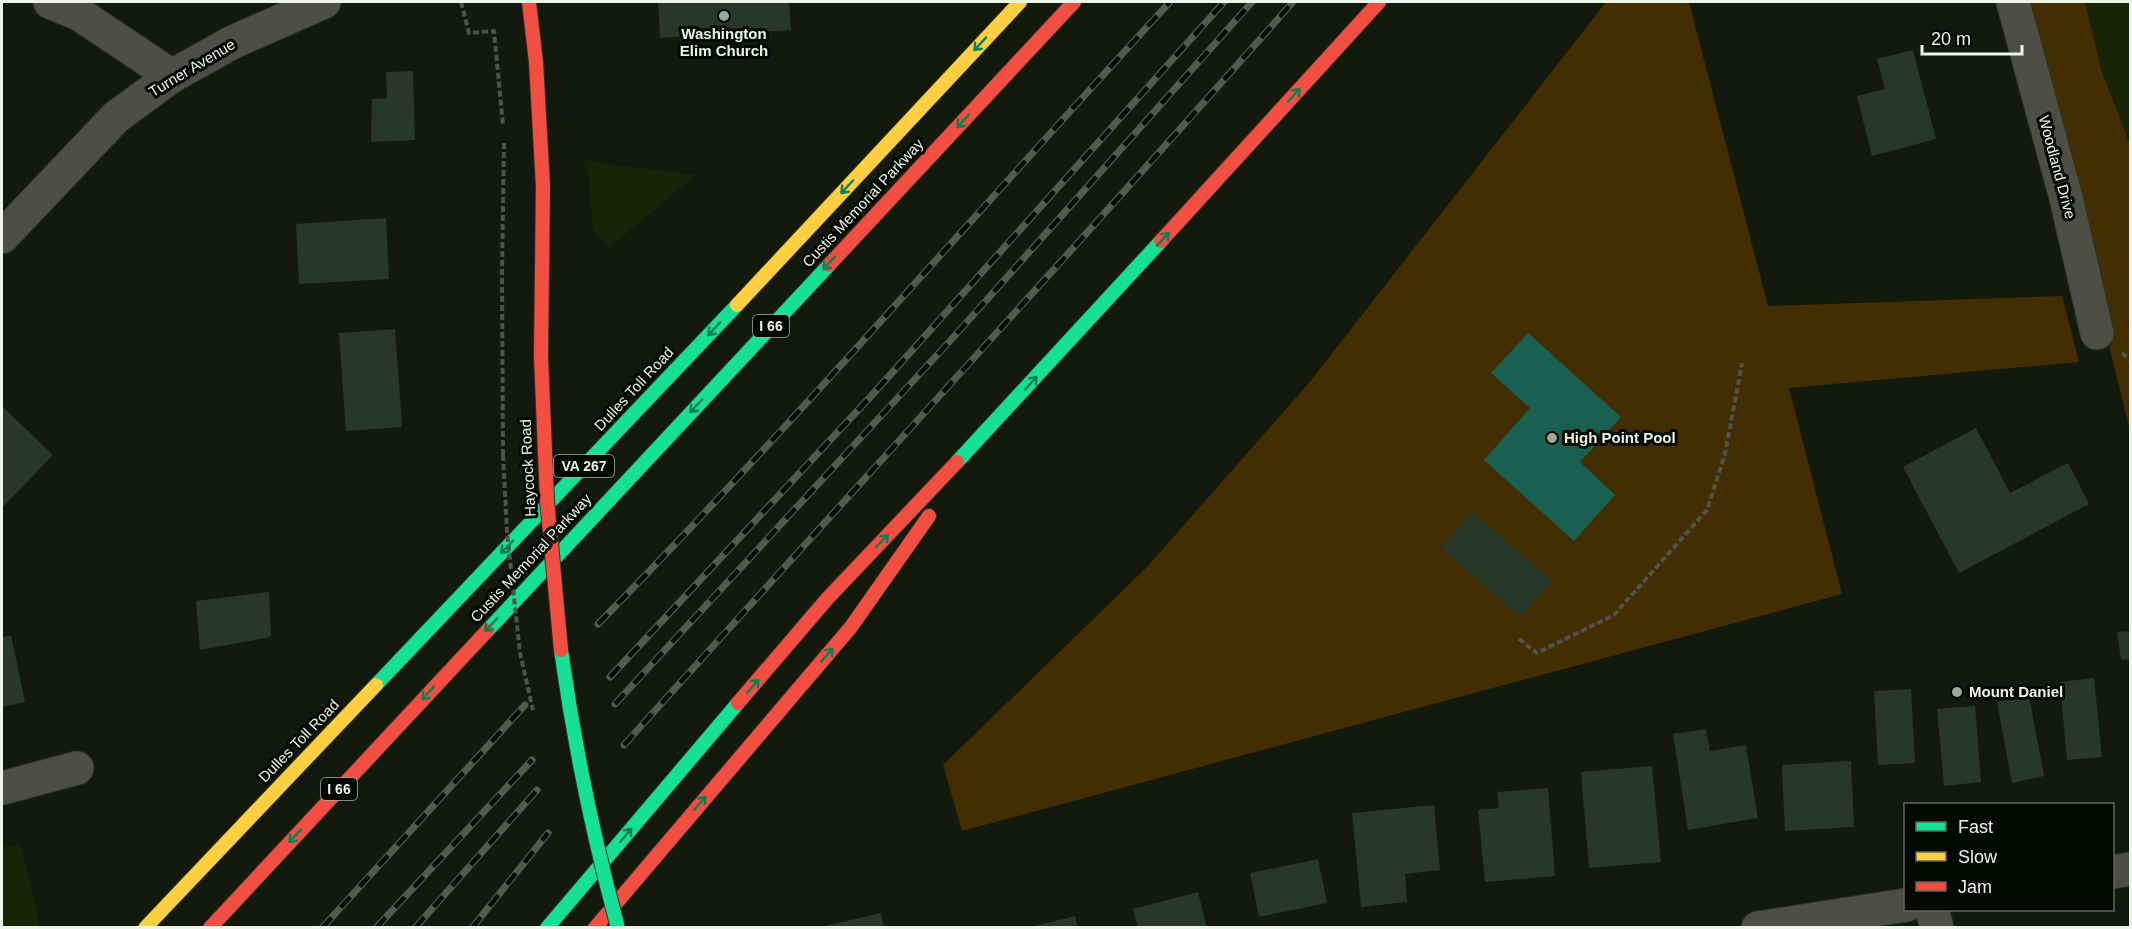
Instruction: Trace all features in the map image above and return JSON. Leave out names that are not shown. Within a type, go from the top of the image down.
[{"type":"main road","name":"Haycock Road","points":[[529,2],[536,62],[543,186],[541,356],[547,520],[568,698],[588,812],[618,927]]},
{"type":"main road","name":"Dulles Toll Road","points":[[145,927],[662,384],[1020,2]]},
{"type":"main road","name":"Custis Memorial Parkway","points":[[210,927],[1074,2]]},
{"type":"main road","points":[[548,927],[827,599],[992,426],[1379,2]]},
{"type":"main road","points":[[595,927],[851,627],[992,426]]},
{"type":"street","points":[[50,2],[79,14],[172,76]]},
{"type":"street","name":"Turner Avenue","points":[[2,237],[116,117],[172,76],[233,42],[324,2]]},
{"type":"street","name":"Woodland Drive","points":[[2013,2],[2066,198],[2097,333]]},
{"type":"street","points":[[2,788],[77,768]]},
{"type":"street","points":[[2114,872],[2130,869]]},
{"type":"street","points":[[1758,927],[1904,904]]},
{"type":"street","points":[[1933,911],[1937,927]]},
{"type":"path","points":[[461,2],[469,33],[494,31],[503,124],[503,455]]},
{"type":"path","points":[[1519,639],[1537,653],[1614,615],[1707,510],[1725,454],[1742,363]]},
{"type":"shaded area","points":[[1606,2],[1689,2],[1768,306],[2062,296],[2079,362],[1789,388],[1842,594],[962,831],[943,765],[1147,567],[1309,383]]},
{"type":"shaded area","points":[[2025,2],[2085,2],[2101,69],[2130,145],[2130,431]]},
{"type":"shaded area","points":[[2085,2],[2130,2],[2130,145],[2101,69]]},
{"type":"shaded area","points":[[587,161],[696,175],[609,248],[593,229]]},
{"type":"shaded area","points":[[21,844],[40,927],[2,927],[2,847]]},
{"type":"water","name":"High Point Pool","points":[[1528,333],[1621,417],[1580,462],[1615,495],[1574,541],[1484,460],[1530,408],[1491,373]]},
{"type":"building","name":"Washington Elim Church","points":[[658,2],[789,2],[791,30],[660,38]]},
{"type":"building","points":[[1913,50],[1936,139],[1872,156],[1857,96],[1885,89],[1877,59]]},
{"type":"building","points":[[413,71],[415,140],[371,142],[372,99],[387,98],[386,72]]},
{"type":"building","points":[[386,218],[389,279],[299,284],[296,224]]},
{"type":"building","points":[[395,329],[402,427],[346,431],[339,333]]},
{"type":"building","points":[[2,406],[53,455],[2,508]]},
{"type":"building","points":[[1976,428],[2010,493],[2068,463],[2089,504],[1959,573],[1903,467]]},
{"type":"building","points":[[1472,512],[1552,581],[1520,617],[1441,548]]},
{"type":"building","points":[[269,592],[271,637],[200,650],[196,601]]},
{"type":"building","points":[[2130,631],[2130,659],[2121,660],[2117,632]]},
{"type":"building","points":[[11,635],[25,702],[2,707],[2,638]]},
{"type":"building","points":[[2094,678],[2102,757],[2067,760],[2060,682]]},
{"type":"building","points":[[1911,689],[1915,763],[1878,765],[1874,691]]},
{"type":"building","points":[[2029,696],[2044,776],[2012,783],[1997,702]]},
{"type":"building","points":[[1975,706],[1981,782],[1944,786],[1937,709]]},
{"type":"building","points":[[1706,729],[1710,751],[1746,745],[1758,818],[1688,830],[1673,734]]},
{"type":"building","points":[[1851,761],[1854,827],[1785,831],[1782,765]]},
{"type":"building","points":[[1652,766],[1661,862],[1589,868],[1581,772]]},
{"type":"building","points":[[1548,788],[1555,876],[1485,882],[1478,810],[1499,808],[1497,792]]},
{"type":"building","points":[[1434,805],[1440,870],[1405,874],[1407,902],[1361,907],[1352,813]]},
{"type":"building","points":[[1318,859],[1327,903],[1259,917],[1250,873]]},
{"type":"building","points":[[1198,892],[1207,928],[1138,928],[1133,909]]},
{"type":"building","points":[[881,913],[884,928],[821,928],[821,927]]},
{"type":"building","points":[[1075,916],[1078,928],[1031,927]]},
{"type":"railway","points":[[598,624],[744,471],[1170,2]]},
{"type":"railway","points":[[610,677],[873,394],[1224,2]]},
{"type":"railway","points":[[615,704],[950,341],[1252,2]]},
{"type":"railway","points":[[624,745],[1293,2]]},
{"type":"railway","points":[[322,928],[525,705]]},
{"type":"railway","points":[[376,928],[532,760]]},
{"type":"railway","points":[[415,928],[537,790]]},
{"type":"railway","points":[[472,928],[548,833]]},
{"type":"traffic: fast","points":[[957,462],[1161,241]]},
{"type":"traffic: fast","points":[[487,631],[829,265]]},
{"type":"traffic: fast","points":[[376,685],[737,305]]},
{"type":"traffic: fast","points":[[561,650],[585,790],[618,928]]},
{"type":"traffic: fast","points":[[547,928],[738,703]]},
{"type":"traffic: slow","points":[[737,305],[1020,2]]},
{"type":"traffic: slow","points":[[145,928],[376,685]]},
{"type":"traffic: jam","points":[[529,2],[536,62],[543,186],[541,356]]},
{"type":"traffic: jam","points":[[829,265],[1074,2]]},
{"type":"traffic: jam","points":[[1161,241],[1379,2]]},
{"type":"traffic: jam","points":[[541,356],[547,500],[561,650]]},
{"type":"traffic: jam","points":[[738,703],[827,599],[957,462]]},
{"type":"traffic: jam","points":[[595,928],[851,627],[929,516]]},
{"type":"traffic: jam","points":[[210,928],[487,631]]},
{"type":"place","name":"Washington Elim Church","points":[[724,16]]},
{"type":"place","name":"High Point Pool","points":[[1552,438]]},
{"type":"place","name":"Mount Daniel","points":[[1957,692]]}]
